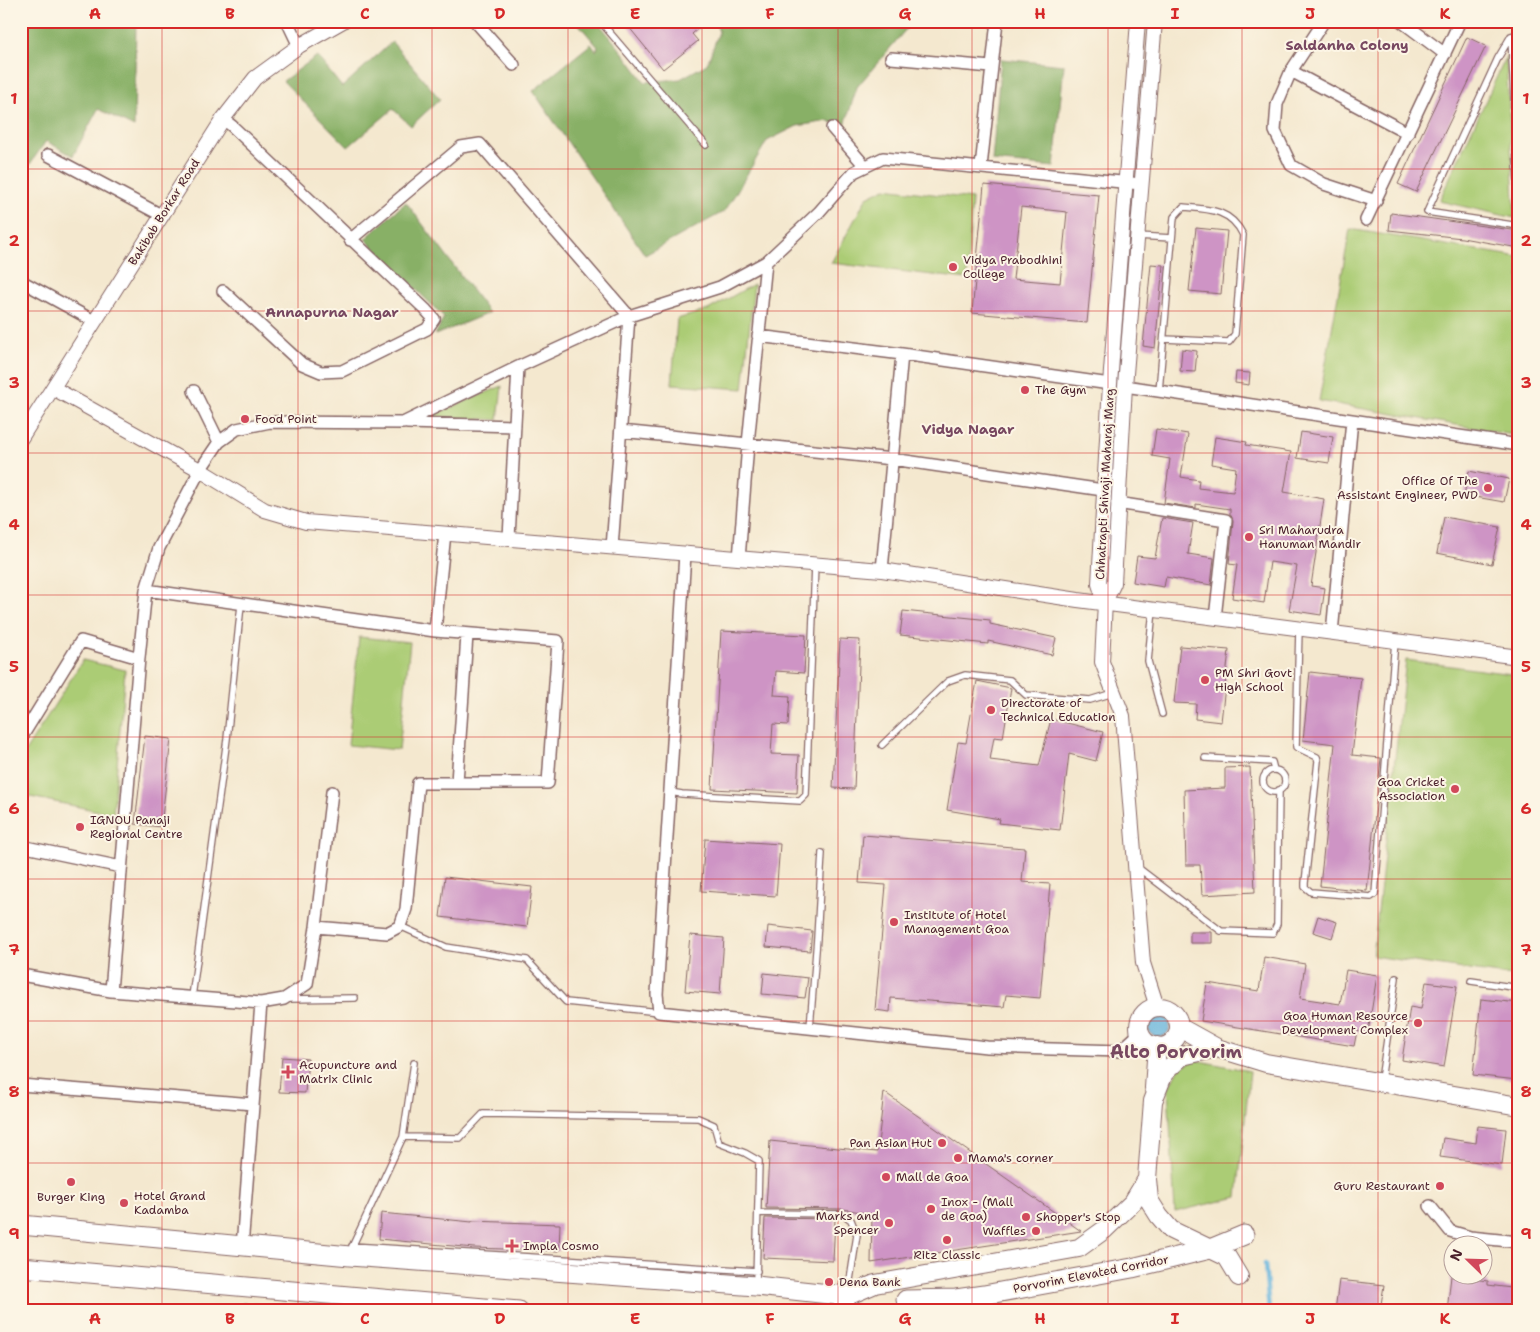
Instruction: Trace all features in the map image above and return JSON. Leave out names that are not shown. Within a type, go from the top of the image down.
[{"type":"highway","points":[[21,1225],[242,1247],[351,1251],[756,1278],[847,1296]]},
{"type":"highway","name":"Porvorim Elevated Corridor","points":[[906,1300],[956,1299],[984,1296],[1132,1268],[1210,1249],[1244,1234]]},
{"type":"highway","points":[[21,1267],[519,1311]]},
{"type":"main road","points":[[1157,1007],[1170,1010],[1179,1028],[1169,1044],[1157,1046],[1146,1042],[1140,1033],[1142,1016],[1157,1007]]},
{"type":"main road","points":[[1179,1028],[1217,1048],[1266,1064],[1519,1106]]},
{"type":"main road","points":[[1157,1046],[1147,1179],[1149,1200],[1171,1230],[1227,1257],[1239,1278]]},
{"type":"main road","points":[[1153,1101],[1164,1074],[1182,1056],[1217,1048]]},
{"type":"main road","points":[[847,1296],[875,1284],[1079,1248],[1104,1230],[1133,1202],[1147,1179]]},
{"type":"street","points":[[287,21],[299,46]]},
{"type":"street","name":"Bakibab Borkar Road","points":[[21,438],[223,119],[255,78],[299,46],[343,21]]},
{"type":"street","points":[[475,21],[514,66]]},
{"type":"street","points":[[981,167],[997,21]]},
{"type":"street","name":"Chhatrapti Shivaji Maharaj Marg","points":[[1105,602],[1099,584],[1103,490],[1138,21]]},
{"type":"street","name":"Chhatrapti Shivaji Maharaj Marg","points":[[1105,602],[1114,583],[1125,386],[1155,21]]},
{"type":"street","points":[[1324,21],[1291,71],[1276,104],[1275,131],[1291,165],[1324,184],[1376,200]]},
{"type":"street","points":[[1401,21],[1445,54]]},
{"type":"street","points":[[1366,220],[1460,21]]},
{"type":"street","points":[[891,58],[991,67]]},
{"type":"street","points":[[1291,71],[1408,133]]},
{"type":"street","points":[[223,119],[434,319],[427,329],[342,371],[320,372],[302,364],[223,291]]},
{"type":"street","points":[[832,128],[865,166]]},
{"type":"street","points":[[350,240],[461,147],[480,144],[629,316],[612,548]]},
{"type":"street","points":[[48,155],[163,216]]},
{"type":"street","points":[[403,423],[629,316],[720,287],[766,262],[818,212],[854,172],[883,158],[1141,184]]},
{"type":"street","points":[[739,559],[766,262]]},
{"type":"street","points":[[21,280],[94,321]]},
{"type":"street","points":[[758,336],[902,354],[1110,384]]},
{"type":"street","points":[[882,570],[902,354]]},
{"type":"street","points":[[509,538],[518,367]]},
{"type":"street","points":[[1125,386],[1519,445]]},
{"type":"street","points":[[53,388],[200,470],[265,510],[306,522],[445,532],[882,570],[1153,610],[1519,657]]},
{"type":"street","points":[[194,391],[219,442]]},
{"type":"street","points":[[1332,633],[1352,420]]},
{"type":"street","points":[[111,990],[138,658],[146,590],[159,548],[200,470],[219,442],[237,429],[270,422],[515,426]]},
{"type":"street","points":[[621,431],[892,459],[1103,490]]},
{"type":"street","points":[[1117,503],[1226,520],[1215,618]]},
{"type":"street","points":[[435,631],[445,532]]},
{"type":"street","points":[[686,554],[657,994],[659,1012],[987,1047],[1120,1051],[1140,1033]]},
{"type":"street","points":[[146,590],[240,605],[467,635],[558,641],[548,782],[418,783],[406,909],[400,926],[387,933],[316,927]]},
{"type":"street","points":[[1105,602],[1102,662],[1113,693],[1124,716],[1143,963],[1157,1007]]},
{"type":"street","points":[[457,782],[467,635]]},
{"type":"street","points":[[21,738],[81,641],[138,658]]},
{"type":"street","points":[[21,975],[111,990],[261,1003],[284,999],[307,984],[316,927],[332,792]]},
{"type":"street","points":[[21,846],[121,867]]},
{"type":"street","points":[[242,1247],[261,1003]]},
{"type":"street","points":[[21,1085],[253,1104]]},
{"type":"street","points":[[1430,1206],[1450,1231],[1470,1237],[1519,1242]]},
{"type":"lane","points":[[600,21],[706,145]]},
{"type":"lane","points":[[1519,34],[1511,36],[1498,58],[1427,212],[1519,226]]},
{"type":"lane","points":[[1511,36],[1519,202]]},
{"type":"lane","points":[[1159,391],[1174,217],[1183,207],[1213,209],[1226,215],[1239,226],[1243,235],[1235,334],[1229,342],[1164,339]]},
{"type":"lane","points":[[1137,236],[1172,238]]},
{"type":"lane","points":[[670,792],[800,801],[806,795],[815,565]]},
{"type":"lane","points":[[192,997],[227,739],[240,605]]},
{"type":"lane","points":[[1153,610],[1148,661],[1162,714]]},
{"type":"lane","points":[[1299,629],[1296,747],[1317,757],[1318,761],[1305,883],[1305,887],[1311,892],[1371,897],[1375,894],[1396,641]]},
{"type":"lane","points":[[882,745],[948,681],[965,675],[1010,680],[1026,695],[1090,700],[1113,693]]},
{"type":"lane","points":[[1205,758],[1272,762],[1274,770]]},
{"type":"lane","points":[[1274,770],[1280,772],[1284,778],[1284,785],[1279,790],[1269,791],[1263,782],[1267,773],[1274,770]]},
{"type":"lane","points":[[1136,866],[1221,931],[1273,933],[1277,924],[1279,790]]},
{"type":"lane","points":[[810,1028],[822,853]]},
{"type":"lane","points":[[400,926],[446,947],[527,960],[566,1002],[659,1012]]},
{"type":"lane","points":[[1381,1083],[1396,978]]},
{"type":"lane","points":[[1471,981],[1519,988]]},
{"type":"lane","points":[[284,999],[355,998]]},
{"type":"lane","points":[[351,1251],[403,1137],[414,1063]]},
{"type":"lane","points":[[403,1137],[460,1138],[483,1114],[698,1118],[714,1125],[719,1144],[759,1161],[756,1278]]},
{"type":"lane","points":[[758,1213],[843,1214],[851,1220],[857,1235],[847,1296]]},
{"type":"green space","points":[[21,21],[136,21],[134,127],[98,109],[73,156],[46,141],[21,177]]},
{"type":"green space","points":[[576,21],[597,21],[645,82],[680,79],[707,64],[719,32],[715,21],[913,21],[857,87],[844,128],[829,121],[797,126],[767,141],[725,211],[645,255],[533,91],[591,44],[596,51],[598,47]]},
{"type":"green space","points":[[392,42],[440,99],[411,126],[393,109],[348,147],[283,81],[317,56],[342,87]]},
{"type":"green space","points":[[1506,57],[1515,218],[1439,201]]},
{"type":"green space","points":[[1001,59],[1064,65],[1054,167],[992,161]]},
{"type":"green space","points":[[885,188],[972,199],[967,279],[831,263],[867,197]]},
{"type":"green space","points":[[406,202],[489,313],[435,335],[444,317],[365,239]]},
{"type":"green space","points":[[1350,229],[1519,257],[1519,436],[1319,401]]},
{"type":"green space","points":[[754,284],[743,389],[672,384],[677,319],[708,310]]},
{"type":"green space","points":[[502,386],[498,420],[431,416]]},
{"type":"green space","points":[[359,637],[410,642],[399,750],[348,745]]},
{"type":"green space","points":[[83,660],[125,670],[113,814],[21,795],[21,758]]},
{"type":"green space","name":"Goa Cricket Association","points":[[1406,660],[1519,675],[1519,977],[1373,956]]},
{"type":"green space","points":[[1195,1060],[1250,1071],[1237,1197],[1175,1212],[1168,1089],[1178,1069]]},
{"type":"green space","points":[[243,1303],[329,1311],[234,1311]]},
{"type":"water","points":[[1159,1015],[1167,1018],[1170,1026],[1167,1034],[1159,1037],[1151,1034],[1148,1026],[1151,1018]]},
{"type":"building","points":[[624,21],[707,21],[692,34],[698,41],[663,69]]},
{"type":"building","points":[[1467,37],[1486,46],[1416,192],[1398,184]]},
{"type":"building","points":[[984,185],[1099,195],[1087,323],[972,313]],"holes":[[[1021,207],[1067,212],[1060,283],[1013,279]]]},
{"type":"building","points":[[1391,213],[1519,231],[1519,248],[1462,238],[1389,230]]},
{"type":"building","points":[[1196,228],[1227,231],[1221,294],[1189,291]]},
{"type":"building","points":[[1151,264],[1163,265],[1155,348],[1143,346]]},
{"type":"building","points":[[1182,349],[1197,351],[1195,372],[1180,371]]},
{"type":"building","points":[[1236,372],[1250,373],[1249,385],[1235,383]]},
{"type":"building","points":[[1156,429],[1188,434],[1181,477],[1199,480],[1198,488],[1233,492],[1236,468],[1211,464],[1215,437],[1247,442],[1246,445],[1291,452],[1284,492],[1324,499],[1311,586],[1325,588],[1321,615],[1289,610],[1297,566],[1270,562],[1264,603],[1232,598],[1237,565],[1229,564],[1233,521],[1230,509],[1196,504],[1196,508],[1164,503],[1170,459],[1152,456]]},
{"type":"building","points":[[1301,432],[1333,437],[1329,463],[1297,458]]},
{"type":"building","points":[[1469,471],[1509,479],[1504,502],[1464,495]]},
{"type":"building","points":[[1444,517],[1500,527],[1492,564],[1437,553]]},
{"type":"building","points":[[1162,518],[1193,523],[1188,554],[1214,558],[1211,585],[1166,577],[1164,587],[1133,582],[1137,556],[1155,558]]},
{"type":"building","points":[[903,611],[990,620],[990,624],[1056,638],[1052,655],[988,641],[988,644],[900,635]]},
{"type":"building","points":[[721,631],[806,635],[804,673],[776,671],[774,695],[790,696],[788,725],[773,724],[771,754],[799,755],[797,793],[712,789]]},
{"type":"building","points":[[840,639],[860,640],[854,789],[833,788]]},
{"type":"building","points":[[1180,646],[1229,650],[1221,722],[1195,719],[1196,704],[1174,703]]},
{"type":"building","points":[[1310,672],[1361,678],[1352,755],[1381,758],[1367,891],[1320,886],[1335,744],[1303,740]]},
{"type":"building","points":[[977,681],[1011,688],[1003,738],[994,737],[990,760],[1039,766],[1051,719],[1103,732],[1096,761],[1069,754],[1060,830],[999,823],[1000,819],[947,810],[958,742],[966,743]]},
{"type":"building","points":[[145,736],[171,739],[161,827],[135,824]]},
{"type":"building","points":[[1250,767],[1255,892],[1202,895],[1200,865],[1186,865],[1184,790],[1225,788],[1225,768]]},
{"type":"building","points":[[863,835],[1025,848],[1022,882],[1050,884],[1040,998],[1006,995],[1004,1007],[891,998],[890,1012],[875,1010],[886,885],[859,883]]},
{"type":"building","points":[[705,839],[780,844],[776,896],[701,891]]},
{"type":"building","points":[[445,877],[532,887],[527,927],[440,917]]},
{"type":"building","points":[[1318,916],[1337,922],[1332,938],[1313,932]]},
{"type":"building","points":[[768,926],[812,931],[810,951],[766,947]]},
{"type":"building","points":[[1190,932],[1212,932],[1212,943],[1190,943]]},
{"type":"building","points":[[690,935],[724,938],[720,994],[685,991]]},
{"type":"building","points":[[1264,957],[1305,964],[1300,998],[1340,1004],[1346,970],[1377,975],[1368,1033],[1357,1031],[1354,1046],[1201,1021],[1207,983],[1259,991]]},
{"type":"building","points":[[764,973],[808,978],[805,998],[762,994]]},
{"type":"building","points":[[1426,982],[1457,986],[1444,1067],[1402,1060],[1410,1007],[1421,1009]]},
{"type":"building","points":[[1481,999],[1519,1003],[1519,1063],[1517,1080],[1473,1075]]},
{"type":"building","points":[[282,1057],[308,1059],[305,1093],[279,1092]]},
{"type":"building","name":"Mall de Goa","points":[[884,1092],[1081,1231],[871,1263],[872,1214],[843,1209],[766,1208],[770,1141],[877,1152]]},
{"type":"building","points":[[1478,1126],[1506,1129],[1502,1165],[1440,1157],[1443,1138],[1476,1143]]},
{"type":"building","points":[[381,1213],[472,1222],[560,1224],[559,1251],[474,1248],[379,1239]]},
{"type":"building","points":[[765,1218],[835,1219],[833,1261],[763,1258]]},
{"type":"building","points":[[1339,1280],[1384,1285],[1380,1311],[1335,1311]]},
{"type":"building","points":[[1450,1284],[1488,1284],[1519,1289],[1519,1311],[1447,1311]]},
{"type":"waterway","points":[[1265,1264],[1269,1311]]},
{"type":"place","name":"Vidya Prabodhini College","points":[[953,267]]},
{"type":"place","name":"The Gym","points":[[1025,390]]},
{"type":"place","name":"Food Point","points":[[245,419]]},
{"type":"place","name":"Office Of The Assistant Engineer, PWD","points":[[1488,488]]},
{"type":"place","name":"Sri Maharudra Hanuman Mandir","points":[[1249,537]]},
{"type":"place","name":"PM Shri Govt High School","points":[[1205,680]]},
{"type":"place","name":"Directorate of Technical Education","points":[[991,710]]},
{"type":"place","name":"Goa Cricket Association","points":[[1455,789]]},
{"type":"place","name":"IGNOU Panaji Regional Centre","points":[[80,827]]},
{"type":"place","name":"Institute of Hotel Management Goa","points":[[894,922]]},
{"type":"place","name":"Goa Human Resource Development Complex","points":[[1418,1023]]},
{"type":"place","name":"Acupuncture and Matrix Clinic","points":[[288,1072]]},
{"type":"place","name":"Pan Asian Hut","points":[[942,1143]]},
{"type":"place","name":"Mama's corner","points":[[958,1158]]},
{"type":"place","name":"Mall de Goa","points":[[886,1177]]},
{"type":"place","name":"Burger King","points":[[71,1182]]},
{"type":"place","name":"Guru Restaurant","points":[[1440,1186]]},
{"type":"place","name":"Hotel Grand Kadamba","points":[[124,1203]]},
{"type":"place","name":"Inox - (Mall de Goa)","points":[[931,1209]]},
{"type":"place","name":"Shopper's Stop","points":[[1026,1217]]},
{"type":"place","name":"Marks and Spencer","points":[[889,1223]]},
{"type":"place","name":"Waffles","points":[[1036,1231]]},
{"type":"place","name":"Ritz Classic","points":[[947,1240]]},
{"type":"place","name":"Impla Cosmo","points":[[512,1246]]},
{"type":"place","name":"Dena Bank","points":[[829,1282]]},
{"type":"district","name":"Saldanha Colony","points":[[1347,45]]},
{"type":"district","name":"Annapurna Nagar","points":[[332,312]]},
{"type":"district","name":"Vidya Nagar","points":[[968,429]]},
{"type":"district","name":"Alto Porvorim","points":[[1176,1052]]}]
